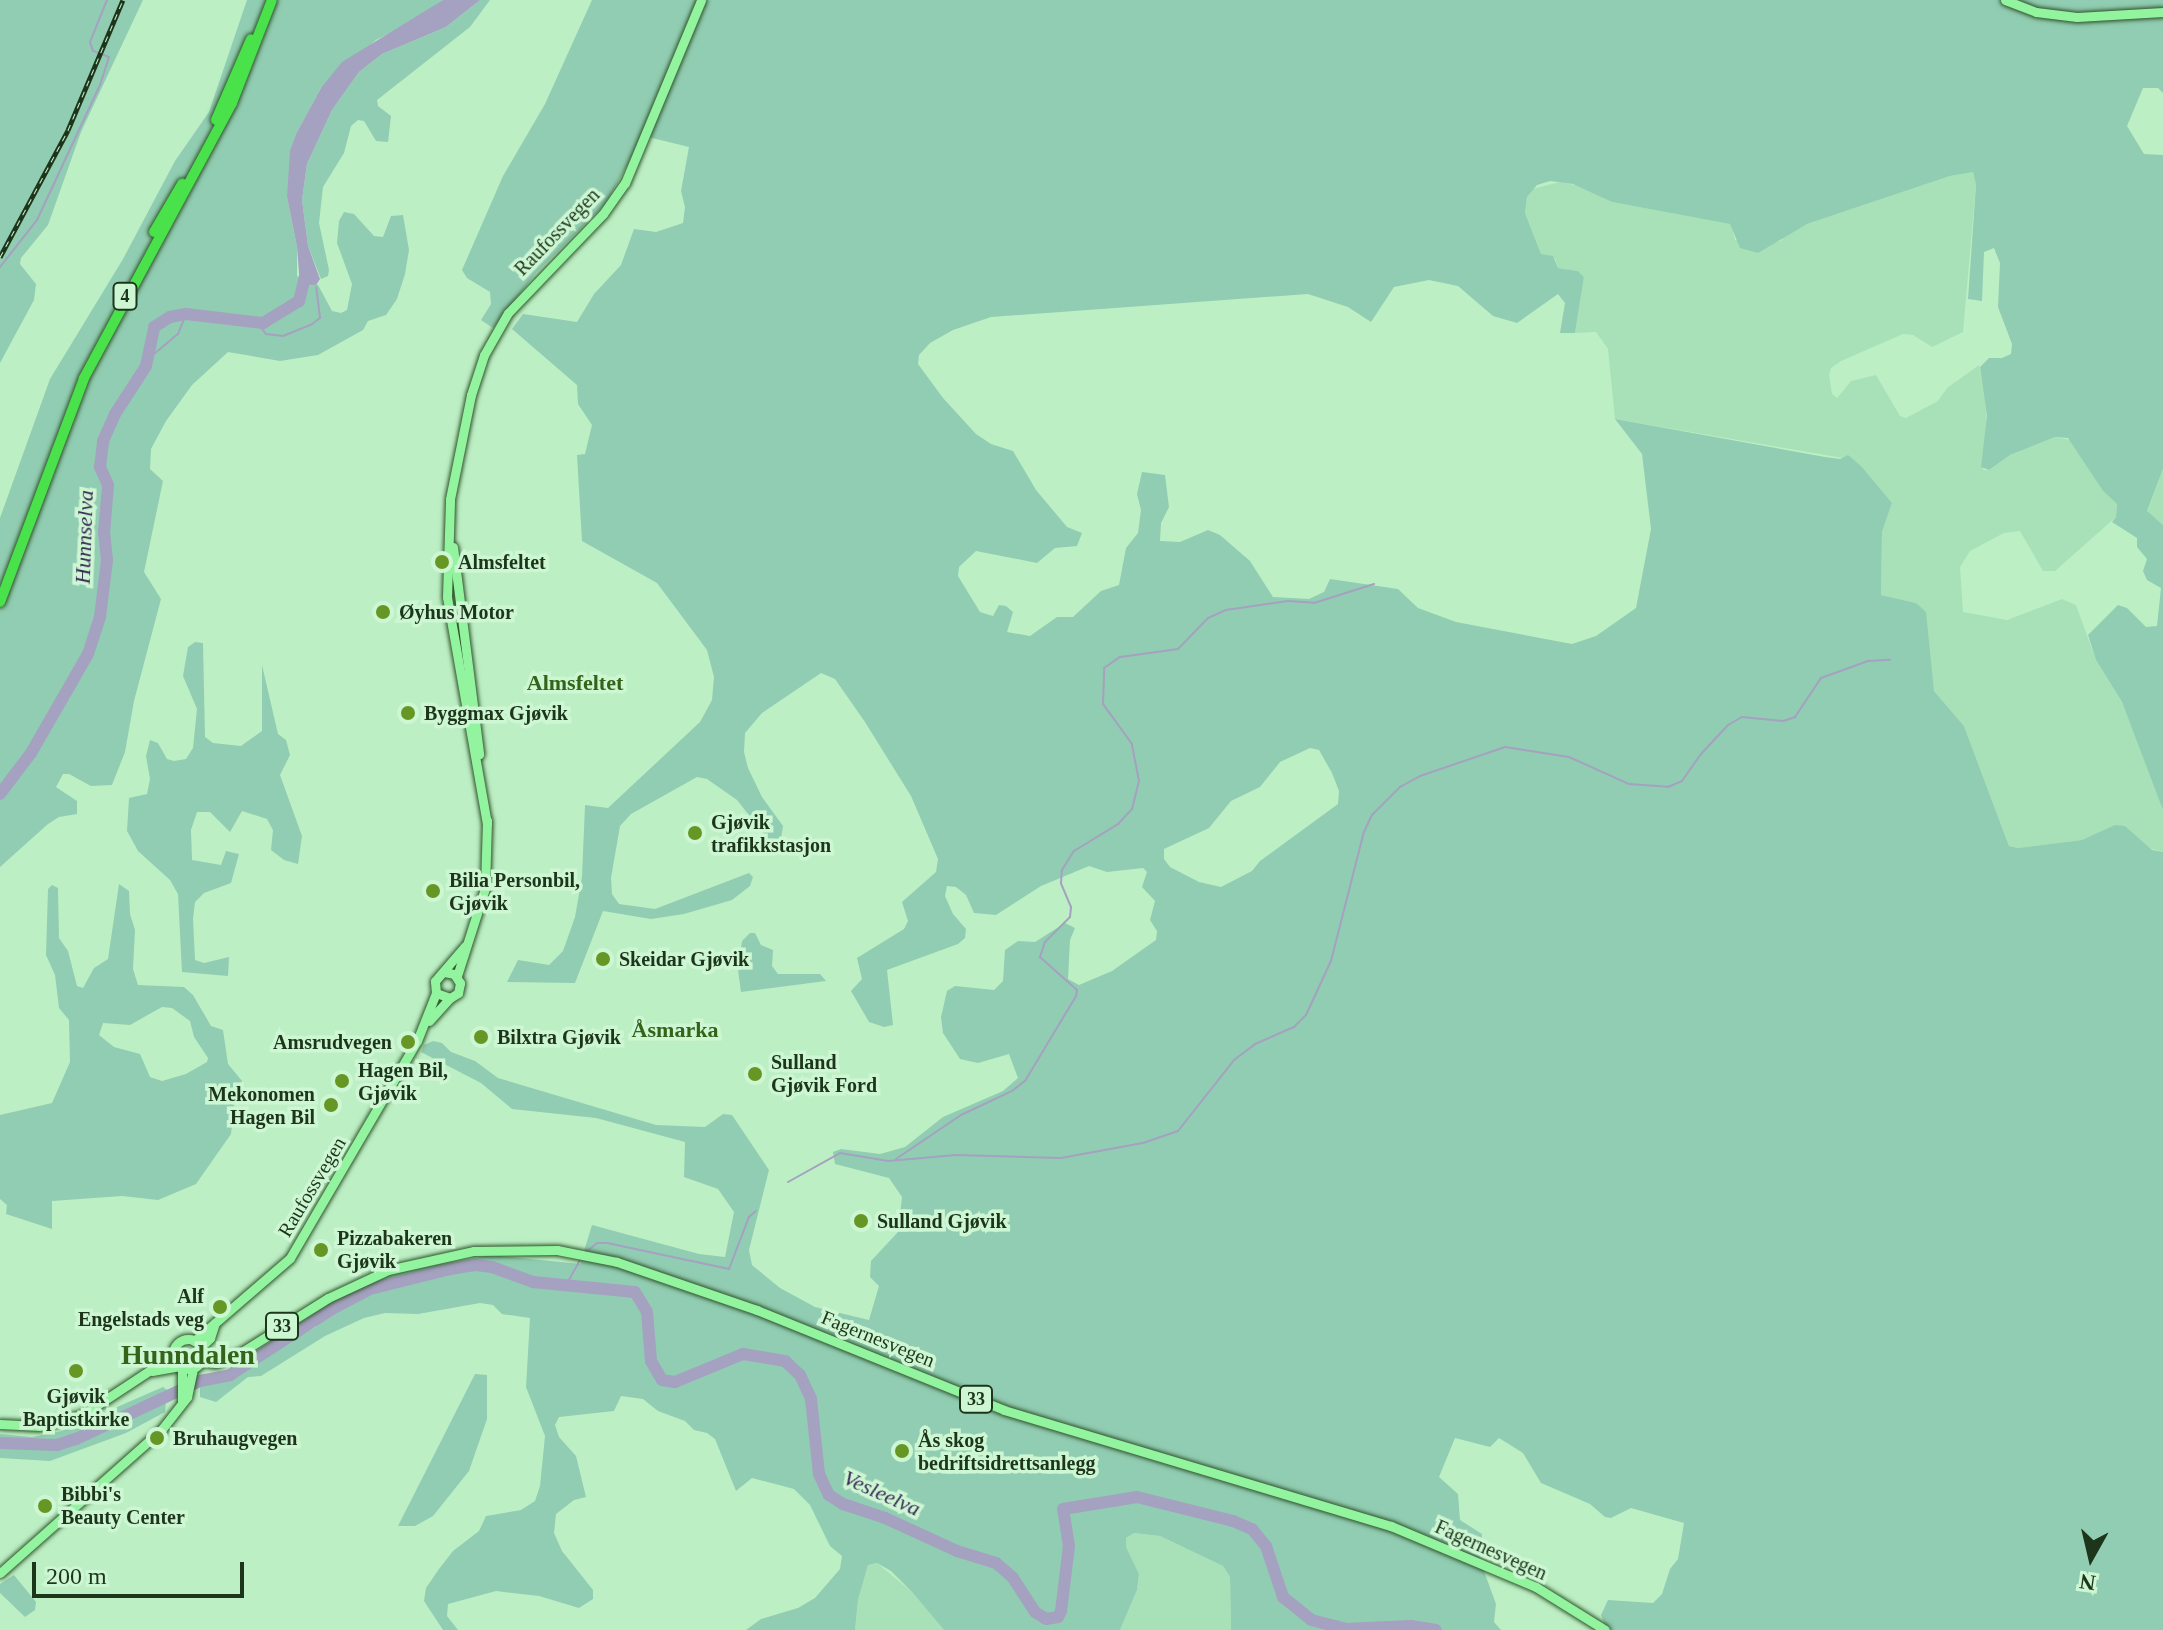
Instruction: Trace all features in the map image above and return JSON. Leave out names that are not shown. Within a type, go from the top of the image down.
[{"type":"highway","name":"4","points":[[0,583],[78,373],[204,143],[265,0]]},
{"type":"highway","name":"4","points":[[0,602],[84,378],[232,103],[272,0]]},
{"type":"main road","name":"Raufossvegen","points":[[426,1023],[460,990],[457,976],[485,888],[487,824],[453,556],[453,491],[471,395],[490,343],[515,303],[587,231],[625,183],[656,115],[701,0]]},
{"type":"main road","points":[[2005,0],[2036,12],[2077,17],[2163,12]]},
{"type":"main road","name":"Raufossvegen","points":[[193,1358],[215,1323],[290,1258],[323,1207],[426,1023],[436,993],[435,981],[467,945]]},
{"type":"main road","points":[[444,972],[457,976]]},
{"type":"main road","points":[[436,993],[450,998]]},
{"type":"main road","name":"Fagernesvegen","points":[[193,1358],[216,1363],[226,1359],[357,1282],[440,1256],[474,1251],[557,1250],[617,1262],[757,1310],[1004,1410],[1391,1526],[1536,1587],[1605,1630]]},
{"type":"main road","name":"33","points":[[3,1424],[40,1426],[72,1419],[100,1406],[173,1355],[179,1342],[193,1358],[152,1371]]},
{"type":"main road","points":[[0,1573],[142,1448],[182,1402],[193,1358],[173,1355]]},
{"type":"green space","points":[[0,0],[143,0],[81,132],[48,225],[21,258],[20,264],[36,284],[34,300],[0,363]]},
{"type":"green space","points":[[247,0],[443,0],[406,25],[376,40],[321,88],[297,132],[287,197],[297,247],[297,276],[318,285],[332,311],[341,313],[347,310],[352,284],[337,243],[339,221],[344,212],[354,214],[374,236],[383,237],[391,216],[403,215],[409,250],[405,274],[397,299],[386,315],[368,321],[363,330],[318,355],[280,361],[228,352],[192,385],[166,421],[151,449],[150,469],[163,481],[144,572],[161,599],[134,701],[125,752],[112,785],[91,786],[63,774],[56,787],[77,801],[77,814],[59,817],[48,824],[0,867],[0,518],[50,379],[123,259],[175,161],[209,112]]},
{"type":"green space","points":[[480,0],[490,0],[470,27],[377,100],[378,106],[391,116],[388,142],[376,141],[364,121],[358,120],[351,126],[344,153],[323,187],[319,223],[329,270],[328,276],[321,279],[308,246],[302,200],[307,164],[332,110],[359,72],[382,54],[446,27]]},
{"type":"green space","points":[[592,0],[2163,0],[2163,93],[2158,88],[2143,88],[2127,126],[2144,154],[2163,155],[2163,469],[2147,511],[2163,525],[2163,810],[2122,702],[2096,660],[2088,635],[2118,605],[2127,608],[2146,627],[2157,626],[2161,588],[2147,580],[2143,571],[2147,559],[2137,547],[2137,538],[2112,522],[2116,517],[2117,504],[2103,491],[2068,438],[2055,437],[2010,455],[1989,470],[1981,467],[1987,415],[1980,367],[1989,358],[2011,354],[2012,344],[1998,307],[2000,263],[1994,248],[1984,252],[1982,301],[1968,299],[1976,185],[1973,172],[1950,176],[1807,224],[1758,253],[1740,248],[1730,224],[1612,202],[1573,184],[1550,181],[1537,185],[1527,197],[1525,213],[1541,254],[1553,256],[1558,268],[1578,271],[1584,277],[1575,333],[1560,333],[1565,303],[1558,294],[1517,323],[1493,316],[1458,286],[1429,280],[1394,287],[1371,322],[1348,307],[1308,294],[991,317],[953,330],[930,343],[919,355],[918,364],[943,398],[976,434],[991,444],[1013,451],[1036,490],[1067,527],[1082,533],[1077,546],[1055,548],[1037,563],[976,551],[959,567],[958,576],[980,612],[993,616],[999,605],[1006,606],[1013,612],[1007,632],[1030,636],[1057,617],[1073,617],[1101,591],[1119,585],[1126,548],[1138,533],[1141,510],[1137,494],[1142,472],[1165,475],[1169,507],[1161,523],[1160,541],[1180,542],[1208,530],[1220,535],[1250,561],[1273,597],[1309,599],[1324,592],[1330,579],[1398,589],[1418,608],[1456,622],[1572,644],[1596,636],[1636,608],[1651,529],[1642,454],[1615,419],[1825,457],[1840,459],[1848,455],[1861,466],[1892,503],[1882,532],[1881,595],[1916,603],[1926,612],[1934,691],[1964,726],[2009,846],[2018,848],[2082,840],[2115,825],[2125,826],[2152,850],[2163,852],[2163,1630],[1607,1630],[1601,1615],[1608,1600],[1653,1603],[1662,1594],[1670,1569],[1678,1559],[1684,1523],[1631,1508],[1611,1518],[1605,1517],[1590,1504],[1541,1483],[1523,1453],[1499,1438],[1490,1447],[1455,1438],[1439,1477],[1458,1494],[1460,1520],[1482,1534],[1480,1560],[1496,1604],[1494,1622],[1501,1630],[1231,1630],[1230,1577],[1223,1566],[1160,1536],[1134,1533],[1126,1538],[1126,1547],[1139,1574],[1137,1590],[1120,1630],[944,1630],[891,1571],[877,1563],[868,1565],[858,1600],[855,1630],[746,1630],[761,1619],[798,1608],[815,1598],[840,1569],[842,1556],[830,1546],[810,1505],[794,1489],[752,1478],[736,1491],[715,1439],[694,1430],[685,1421],[658,1411],[643,1399],[621,1396],[614,1411],[559,1417],[555,1425],[559,1437],[576,1456],[586,1497],[574,1500],[556,1514],[554,1533],[562,1551],[593,1590],[593,1599],[579,1608],[539,1596],[496,1591],[448,1604],[447,1616],[458,1630],[443,1630],[424,1601],[426,1588],[453,1551],[479,1531],[486,1516],[521,1510],[535,1501],[540,1486],[545,1436],[526,1387],[530,1318],[502,1314],[493,1305],[480,1303],[418,1314],[385,1313],[364,1318],[325,1336],[261,1376],[248,1377],[216,1402],[200,1397],[200,1385],[219,1381],[316,1327],[327,1304],[367,1283],[401,1271],[491,1255],[580,1264],[592,1225],[699,1254],[725,1257],[734,1212],[718,1189],[684,1177],[685,1142],[596,1118],[512,1109],[481,1083],[421,1052],[424,1045],[433,1041],[442,1043],[451,1052],[475,1061],[498,1078],[656,1125],[705,1127],[723,1114],[732,1115],[769,1170],[749,1250],[752,1265],[780,1288],[815,1307],[869,1320],[879,1286],[870,1277],[871,1261],[898,1232],[902,1197],[889,1178],[835,1164],[833,1152],[841,1149],[880,1154],[905,1147],[943,1117],[1003,1091],[1018,1078],[1009,1054],[978,1063],[960,1059],[943,1033],[941,1017],[947,991],[955,986],[994,990],[1003,981],[1005,950],[1018,941],[1035,942],[1065,923],[1075,928],[1070,940],[1068,979],[1079,985],[1112,971],[1156,940],[1157,931],[1150,920],[1155,901],[1142,887],[1147,872],[1143,868],[1107,872],[1089,866],[1041,886],[996,915],[974,913],[966,895],[956,887],[947,886],[945,896],[953,914],[966,929],[965,938],[958,944],[887,970],[893,1025],[884,1027],[869,1022],[851,991],[862,979],[857,958],[904,929],[908,921],[902,902],[936,872],[938,859],[911,796],[865,722],[835,679],[821,673],[762,713],[745,733],[744,752],[748,768],[762,797],[783,826],[781,839],[768,839],[737,800],[707,779],[697,777],[631,814],[620,826],[611,878],[612,894],[619,904],[655,909],[749,873],[753,877],[750,886],[732,900],[684,914],[651,919],[603,911],[575,983],[507,982],[518,960],[549,965],[563,951],[575,917],[582,877],[585,805],[608,808],[700,722],[712,700],[714,677],[707,650],[657,583],[582,541],[577,455],[585,454],[592,425],[578,404],[577,385],[512,329],[523,314],[577,322],[594,294],[621,265],[634,229],[656,232],[683,223],[685,207],[681,191],[689,147],[644,136],[605,204],[536,273],[493,328],[481,320],[491,304],[490,292],[467,278],[462,270],[503,176],[545,104]],"holes":[[[1310,748],[1319,750],[1339,791],[1338,804],[1260,861],[1252,871],[1221,887],[1199,882],[1170,867],[1164,859],[1164,849],[1209,828],[1231,801],[1260,787],[1280,762]]]},
{"type":"green space","points":[[1973,172],[1976,185],[1963,332],[1932,347],[1913,335],[1903,334],[1841,361],[1831,368],[1829,375],[1832,394],[1837,398],[1851,381],[1876,375],[1900,416],[1906,418],[1938,401],[1947,388],[1979,365],[1987,408],[1983,470],[1989,470],[2010,455],[2055,437],[2071,440],[2103,491],[2117,504],[2116,517],[2055,571],[2043,571],[2020,531],[2004,533],[1970,551],[1960,567],[1963,612],[2007,620],[2062,599],[2076,605],[2096,660],[2122,702],[2157,791],[2163,810],[2163,852],[2097,834],[2082,840],[2018,848],[2009,846],[1964,726],[1934,691],[1916,603],[1881,595],[1882,532],[1892,503],[1843,458],[1615,419],[1608,349],[1596,332],[1575,333],[1584,277],[1578,271],[1558,268],[1555,259],[1541,254],[1525,213],[1527,197],[1532,189],[1560,182],[1580,186],[1612,202],[1731,224],[1735,240],[1781,241],[1787,233],[1807,224],[1950,176]]},
{"type":"green space","points":[[2163,469],[2163,525],[2147,512]]},
{"type":"green space","points":[[195,642],[203,643],[205,737],[213,743],[241,746],[262,731],[262,665],[278,734],[286,740],[290,755],[280,775],[302,836],[298,864],[284,860],[271,850],[273,830],[267,819],[242,811],[230,832],[210,812],[197,812],[191,830],[192,860],[221,865],[226,851],[239,854],[231,883],[204,893],[195,902],[193,919],[195,960],[204,963],[229,957],[228,976],[182,972],[178,894],[170,880],[138,851],[127,831],[129,798],[147,794],[150,779],[146,756],[150,740],[158,743],[167,759],[174,761],[186,759],[193,748],[197,709],[183,676],[188,647]]},
{"type":"green space","points":[[119,884],[129,891],[130,914],[135,930],[133,969],[138,985],[184,987],[193,995],[211,1026],[223,1030],[228,1064],[242,1081],[236,1091],[231,1134],[196,1184],[158,1200],[122,1196],[52,1201],[52,1229],[6,1214],[7,1205],[0,1199],[0,1115],[52,1103],[70,1062],[69,1020],[59,1008],[55,975],[46,955],[48,889],[52,885],[58,888],[59,938],[68,951],[77,986],[83,988],[94,968],[108,959]],"holes":[[[162,1007],[172,1008],[190,1021],[194,1037],[208,1058],[207,1062],[186,1074],[162,1081],[150,1077],[140,1054],[114,1047],[99,1035],[103,1023],[130,1025]]]},
{"type":"green space","points":[[750,933],[755,933],[761,945],[773,950],[772,966],[778,974],[820,974],[826,981],[741,992],[738,970],[742,941]]},
{"type":"green space","points":[[475,1374],[487,1375],[487,1419],[469,1471],[433,1516],[415,1526],[398,1526]]},
{"type":"green space","points":[[163,1387],[167,1390],[165,1412],[126,1433],[50,1461],[0,1458],[0,1434],[32,1437],[62,1431]]},
{"type":"green space","points":[[1134,1533],[1160,1536],[1223,1566],[1230,1577],[1231,1630],[1120,1630],[1137,1590],[1139,1574],[1126,1548],[1126,1538]]},
{"type":"green space","points":[[877,1563],[912,1592],[944,1630],[855,1630],[858,1600],[868,1565]]},
{"type":"green space","points":[[14,1575],[36,1602],[35,1610],[25,1617],[0,1593],[0,1584]]},
{"type":"shaded area","points":[[443,0],[480,0],[446,27],[382,54],[359,72],[332,110],[307,164],[302,200],[308,246],[320,279],[316,285],[300,284],[297,247],[287,197],[290,151],[297,132],[321,88],[342,62]]},
{"type":"waterway","points":[[0,267],[37,220],[100,85],[109,57],[93,51],[90,42],[107,0]]},
{"type":"waterway","name":"Hunnselva","points":[[0,794],[31,753],[88,654],[100,617],[107,560],[104,533],[108,485],[100,467],[103,441],[115,414],[146,366],[154,327],[170,317],[186,314],[263,323],[299,301],[306,272]]},
{"type":"waterway","name":"Hunnselva","points":[[259,325],[266,334],[283,336],[312,324],[320,318],[316,287]]},
{"type":"waterway","points":[[148,359],[178,334],[186,314]]},
{"type":"waterway","points":[[896,1159],[961,1115],[1012,1091],[1025,1081],[1076,996],[1077,990],[1040,957],[1045,942],[1070,917],[1071,907],[1061,883],[1062,870],[1074,851],[1118,824],[1132,809],[1139,781],[1132,744],[1103,704],[1104,668],[1120,657],[1178,649],[1208,618],[1226,610],[1288,601],[1314,603],[1374,584]]},
{"type":"waterway","points":[[788,1182],[840,1153],[888,1161],[956,1155],[1061,1158],[1143,1143],[1178,1131],[1234,1060],[1255,1044],[1294,1027],[1306,1015],[1331,961],[1364,832],[1372,815],[1400,787],[1420,776],[1505,747],[1569,757],[1629,784],[1668,787],[1682,781],[1701,754],[1728,725],[1742,717],[1783,721],[1795,717],[1821,678],[1868,661],[1890,660]]},
{"type":"waterway","points":[[586,1252],[597,1243],[607,1243],[729,1269],[749,1217],[756,1211]]},
{"type":"waterway","points":[[565,1287],[580,1260]]},
{"type":"waterway","name":"Vesleelva","points":[[0,1443],[57,1445],[76,1439],[200,1381],[230,1375],[332,1309],[370,1289],[450,1269],[476,1265],[492,1267],[533,1282],[635,1292],[647,1312],[651,1361],[662,1380],[675,1382],[743,1354],[785,1361],[800,1375],[811,1399],[819,1474],[829,1495],[843,1504],[885,1518],[957,1551],[996,1563],[1013,1578],[1035,1612],[1046,1619],[1058,1617],[1061,1611],[1069,1546],[1063,1509],[1137,1497],[1233,1521],[1252,1529],[1266,1546],[1283,1597],[1311,1620],[1346,1629],[1411,1626],[1436,1630]]},
{"type":"railway","points":[[0,257],[68,130],[123,0]]},
{"type":"place","name":"Almsfeltet","points":[[442,562]]},
{"type":"place","name":"Øyhus Motor","points":[[383,612]]},
{"type":"place","name":"Byggmax Gjøvik","points":[[408,713]]},
{"type":"place","name":"Gjøvik trafikkstasjon","points":[[695,833]]},
{"type":"place","name":"Bilia Personbil, Gjøvik","points":[[433,891]]},
{"type":"place","name":"Skeidar Gjøvik","points":[[603,959]]},
{"type":"place","name":"Bilxtra Gjøvik","points":[[481,1037]]},
{"type":"place","name":"Amsrudvegen","points":[[408,1042]]},
{"type":"place","name":"Sulland Gjøvik Ford","points":[[755,1074]]},
{"type":"place","name":"Hagen Bil, Gjøvik","points":[[342,1081]]},
{"type":"place","name":"Mekonomen Hagen Bil","points":[[331,1105]]},
{"type":"place","name":"Sulland Gjøvik","points":[[861,1221]]},
{"type":"place","name":"Pizzabakeren Gjøvik","points":[[321,1250]]},
{"type":"place","name":"Alf Engelstads veg","points":[[220,1307]]},
{"type":"place","name":"Gjøvik Baptistkirke","points":[[76,1371]]},
{"type":"place","name":"Bruhaugvegen","points":[[157,1438]]},
{"type":"place","name":"Ås skog bedriftsidrettsanlegg","points":[[902,1451]]},
{"type":"place","name":"Bibbi's Beauty Center","points":[[45,1506]]},
{"type":"district","name":"Almsfeltet","points":[[575,683]]},
{"type":"district","name":"Åsmarka","points":[[675,1030]]},
{"type":"district","name":"Hunndalen","points":[[188,1355]]}]
